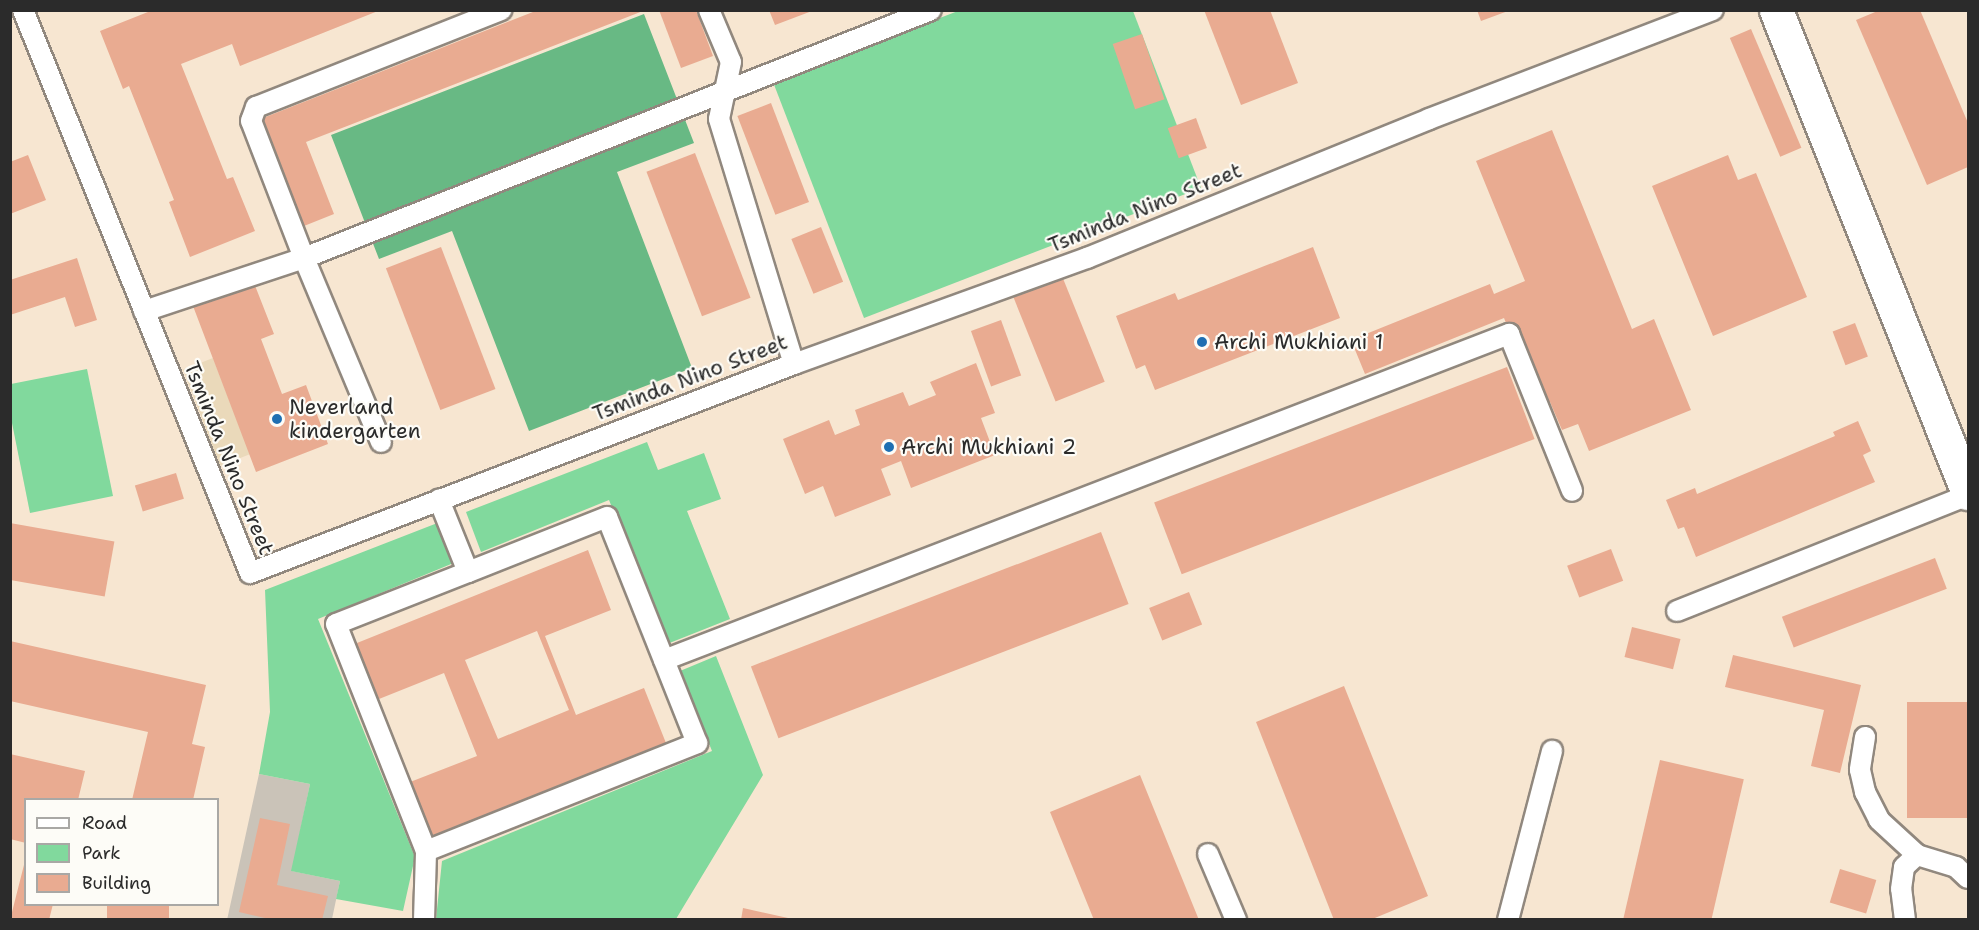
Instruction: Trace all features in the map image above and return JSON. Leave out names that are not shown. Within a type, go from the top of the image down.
[{"type":"street","points":[[1776,10],[1968,494]]},
{"type":"lane","name":"Tsminda Nino Street","points":[[23,10],[249,573],[794,364],[1078,261],[1429,119],[1713,10]]},
{"type":"lane","points":[[381,442],[304,258],[251,122],[256,106],[501,10]]},
{"type":"lane","points":[[709,10],[731,62],[719,119],[794,364]]},
{"type":"lane","points":[[144,311],[304,258],[931,10]]},
{"type":"lane","points":[[664,660],[1509,334],[1572,491]]},
{"type":"lane","points":[[1677,610],[1968,494]]},
{"type":"lane","points":[[439,500],[468,572]]},
{"type":"lane","points":[[424,920],[426,851],[336,624],[607,517],[697,743],[426,851]]},
{"type":"lane","points":[[1865,737],[1860,770],[1865,792],[1879,820],[1898,841],[1917,855],[1956,867],[1968,878]]},
{"type":"lane","points":[[1508,920],[1552,751]]},
{"type":"lane","points":[[1208,854],[1236,920]]},
{"type":"lane","points":[[1905,920],[1901,889],[1904,867],[1917,855]]},
{"type":"shaded area","points":[[213,358],[250,454],[220,466],[183,369]]},
{"type":"shaded area","points":[[259,774],[310,784],[292,871],[340,881],[332,919],[227,920]]},
{"type":"green space","points":[[958,11],[1133,11],[1201,188],[864,318],[773,82]]},
{"type":"green space","points":[[644,14],[694,143],[617,172],[692,368],[529,431],[452,231],[379,259],[331,135]]},
{"type":"green space","points":[[87,369],[113,496],[30,513],[11,418],[11,384]]},
{"type":"green space","points":[[647,442],[658,470],[704,453],[721,499],[687,511],[730,619],[667,644],[609,500],[481,552],[466,512]]},
{"type":"green space","points":[[440,522],[456,562],[318,619],[415,857],[403,911],[336,899],[340,881],[291,871],[310,784],[259,774],[270,712],[265,590]]},
{"type":"green space","points":[[716,656],[763,775],[676,919],[436,919],[442,861],[712,751],[680,671]]},
{"type":"building","points":[[153,10],[378,11],[240,66],[232,44],[181,64],[227,179],[233,177],[255,231],[190,257],[169,202],[174,200],[129,86],[123,89],[100,31]]},
{"type":"building","points":[[538,10],[643,11],[306,142],[334,214],[304,226],[263,118]]},
{"type":"building","points":[[659,10],[696,10],[713,56],[681,68]]},
{"type":"building","points":[[769,10],[812,10],[812,11],[775,25]]},
{"type":"building","points":[[1204,10],[1270,10],[1298,83],[1241,105]]},
{"type":"building","points":[[1477,10],[1508,10],[1508,11],[1481,21]]},
{"type":"building","points":[[1880,10],[1920,10],[1968,123],[1968,167],[1927,185],[1856,20]]},
{"type":"building","points":[[1751,29],[1801,148],[1780,157],[1730,38]]},
{"type":"building","points":[[1142,34],[1164,99],[1135,109],[1113,44]]},
{"type":"building","points":[[771,103],[809,202],[775,215],[737,116]]},
{"type":"building","points":[[1196,118],[1207,148],[1179,158],[1168,128]]},
{"type":"building","points":[[1552,130],[1632,329],[1654,319],[1691,410],[1589,451],[1578,424],[1562,430],[1550,402],[1539,407],[1504,318],[1365,374],[1351,340],[1490,284],[1494,294],[1525,281],[1476,161]]},
{"type":"building","points":[[695,153],[751,298],[702,316],[646,172]]},
{"type":"building","points":[[28,155],[46,200],[10,214],[10,162]]},
{"type":"building","points":[[1728,155],[1738,180],[1756,173],[1807,297],[1713,336],[1652,186]]},
{"type":"building","points":[[821,227],[843,282],[813,294],[791,239]]},
{"type":"building","points":[[441,247],[495,389],[440,410],[386,268]]},
{"type":"building","name":"Archi Mukhiani 1","points":[[1313,247],[1340,318],[1155,390],[1145,365],[1136,369],[1116,316],[1175,293],[1178,300]]},
{"type":"building","points":[[77,258],[97,320],[75,327],[65,297],[10,315],[10,280]]},
{"type":"building","points":[[1062,276],[1105,382],[1056,402],[1013,296]]},
{"type":"building","name":"Neverland kindergarten","points":[[254,283],[274,334],[261,339],[282,394],[306,385],[328,444],[256,472],[193,306]]},
{"type":"building","points":[[1001,320],[1021,375],[991,386],[971,331]]},
{"type":"building","points":[[1855,323],[1868,357],[1845,365],[1833,332]]},
{"type":"building","name":"Archi Mukhiani 2","points":[[976,363],[995,413],[981,418],[995,455],[911,488],[901,461],[881,469],[891,495],[835,517],[823,486],[805,494],[783,439],[829,420],[835,435],[860,425],[855,410],[903,392],[909,406],[936,395],[930,382]]},
{"type":"building","points":[[1507,367],[1535,439],[1182,574],[1154,502]]},
{"type":"building","points":[[1858,421],[1871,451],[1863,455],[1875,482],[1696,557],[1684,527],[1678,529],[1666,500],[1695,488],[1697,494],[1835,436],[1833,432]]},
{"type":"building","points":[[176,473],[184,499],[143,511],[135,486]]},
{"type":"building","points":[[10,523],[114,541],[105,597],[10,580]]},
{"type":"building","points":[[1101,532],[1129,604],[779,738],[751,666]]},
{"type":"building","points":[[1611,549],[1623,581],[1579,598],[1567,566]]},
{"type":"building","points":[[588,550],[611,610],[545,636],[576,715],[644,688],[668,748],[429,843],[405,784],[477,756],[444,673],[374,701],[352,645]],"holes":[[[537,631],[569,710],[498,739],[465,660]]]},
{"type":"building","points":[[1935,558],[1947,589],[1794,648],[1782,617]]},
{"type":"building","points":[[1189,592],[1202,624],[1162,641],[1149,608]]},
{"type":"building","points":[[1632,627],[1681,639],[1673,669],[1625,657]]},
{"type":"building","points":[[10,641],[206,685],[192,744],[205,747],[193,798],[132,798],[148,732],[10,701]]},
{"type":"building","points":[[1733,655],[1861,685],[1840,773],[1811,766],[1824,710],[1725,687]]},
{"type":"building","points":[[1344,686],[1428,896],[1370,920],[1334,920],[1256,722]]},
{"type":"building","points":[[1907,702],[1968,702],[1968,818],[1907,818]]},
{"type":"building","points":[[10,754],[85,771],[78,798],[24,798],[24,842],[10,839]]},
{"type":"building","points":[[1660,760],[1744,779],[1711,920],[1623,920]]},
{"type":"building","points":[[1140,775],[1199,920],[1094,920],[1050,812]]},
{"type":"building","points":[[260,818],[290,824],[277,885],[328,896],[322,920],[274,920],[239,912]]},
{"type":"building","points":[[24,865],[24,906],[52,906],[49,920],[10,920]]},
{"type":"building","points":[[1840,869],[1876,880],[1866,914],[1830,902]]},
{"type":"building","points":[[107,906],[169,906],[169,920],[107,920]]},
{"type":"building","points":[[743,908],[788,918],[787,920],[741,920]]},
{"type":"place","name":"Archi Mukhiani 1","points":[[1202,342]]},
{"type":"place","name":"Neverland kindergarten","points":[[277,419]]},
{"type":"place","name":"Archi Mukhiani 2","points":[[889,447]]}]
